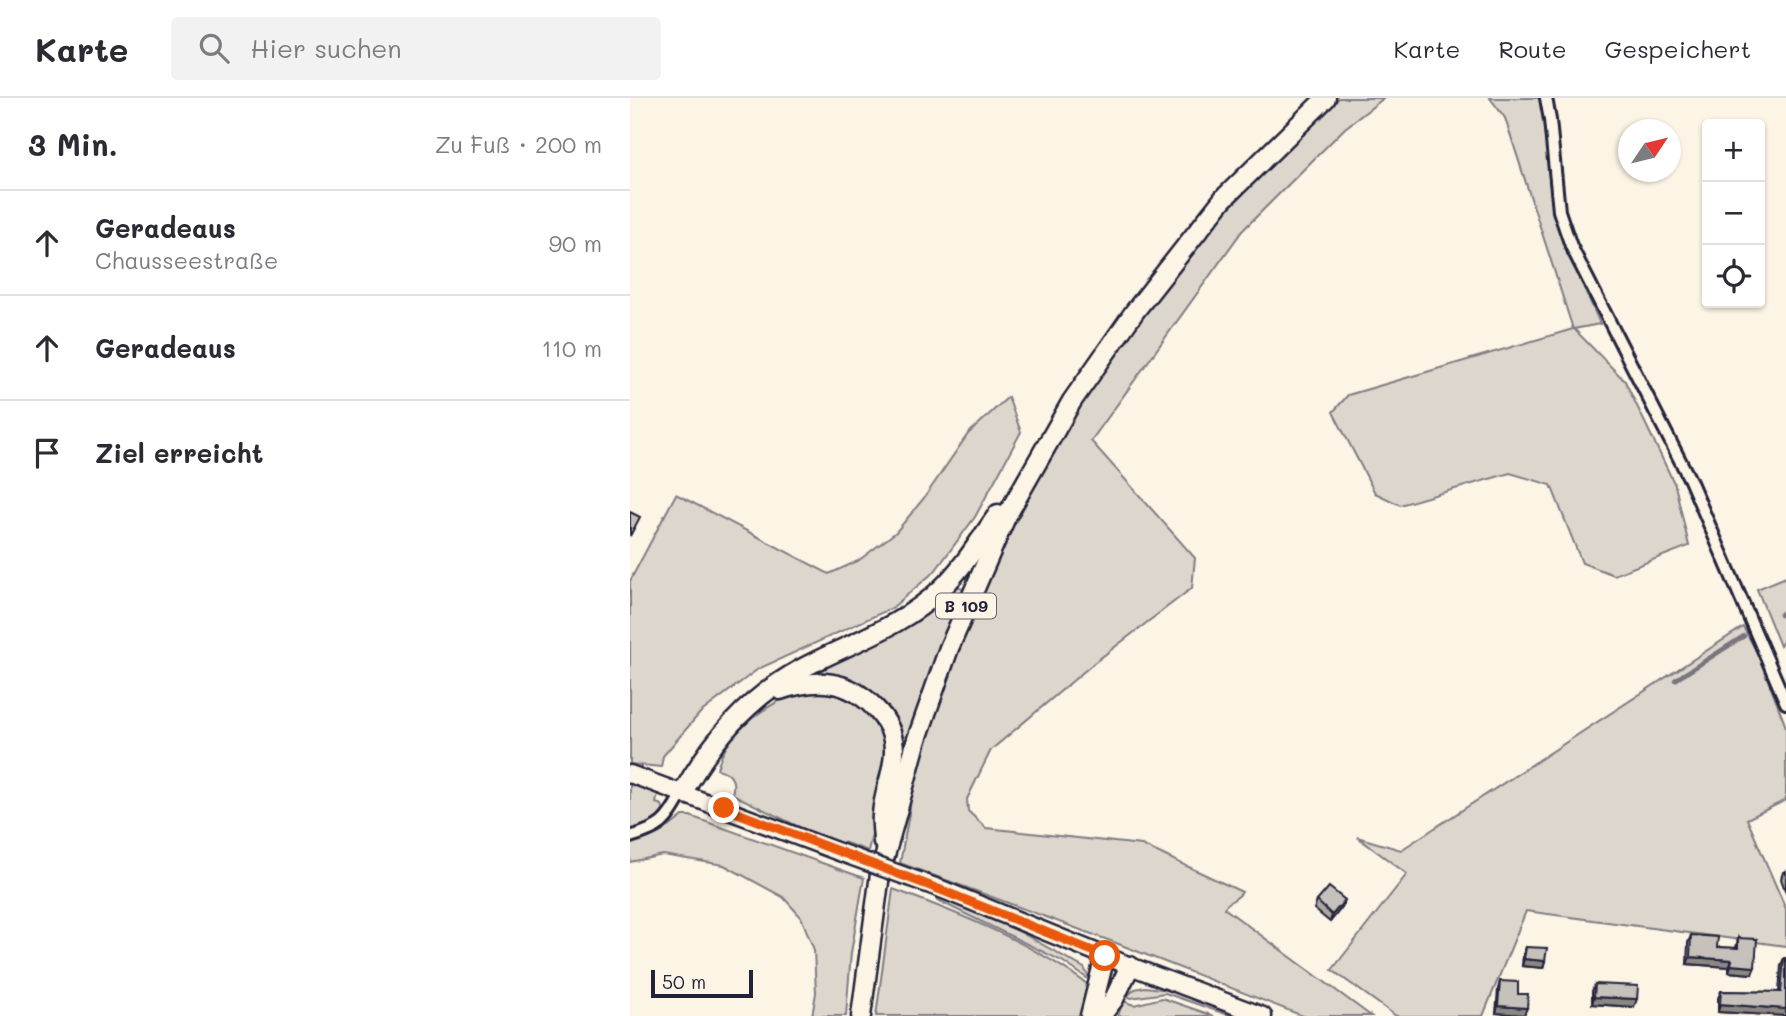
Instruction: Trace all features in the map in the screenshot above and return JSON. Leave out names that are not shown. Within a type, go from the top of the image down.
[{"type":"highway","name":"B 109","points":[[861,1016],[866,962],[884,857],[917,738],[949,648],[1006,517],[1046,444],[1115,338],[1223,199],[1326,98]]},
{"type":"highway","points":[[682,794],[697,766],[726,727],[777,683],[882,629],[940,590],[967,559],[1046,444]]},
{"type":"highway","points":[[752,703],[803,683],[830,682],[848,687],[864,697],[883,717],[892,736],[894,750],[882,814],[884,857]]},
{"type":"highway","points":[[1090,1016],[1105,956]]},
{"type":"highway","points":[[866,962],[873,1000],[872,1016]]},
{"type":"highway","points":[[1101,1016],[1114,999],[1130,966]]},
{"type":"main road","points":[[630,774],[941,890],[1263,1016]]},
{"type":"street","points":[[1546,98],[1559,211],[1572,246],[1690,481],[1786,703]]},
{"type":"street","points":[[630,838],[663,823],[682,794]]},
{"type":"shaded area","points":[[1339,98],[1384,98],[1345,128],[1242,231],[1091,441],[1195,558],[1192,588],[1094,663],[991,750],[967,799],[968,811],[986,828],[1142,845],[1242,892],[1224,908],[1371,1016],[1303,1016],[900,863],[912,780],[944,680],[1006,535],[1036,476],[1095,380],[1150,301],[1215,222]]},
{"type":"shaded area","points":[[1490,98],[1540,98],[1553,207],[1568,252],[1600,324],[1574,329],[1625,381],[1675,485],[1689,546],[1614,575],[1582,563],[1551,485],[1510,473],[1400,505],[1375,493],[1333,412],[1348,395],[1573,329],[1505,118]]},
{"type":"shaded area","points":[[1008,397],[1021,432],[975,517],[935,571],[892,608],[758,669],[700,713],[663,756],[661,767],[630,764],[630,581],[676,494],[829,574],[858,561],[896,532],[924,498],[968,434]]},
{"type":"shaded area","points":[[1786,577],[1786,637],[1780,646],[1757,589]]},
{"type":"shaded area","points":[[954,584],[964,590],[941,645],[908,739],[897,738],[894,725],[820,675],[819,666]]},
{"type":"shaded area","points":[[1743,627],[1757,652],[1786,727],[1786,800],[1747,819],[1786,909],[1786,946],[1526,911],[1483,1016],[1396,1016],[1332,970],[1407,874],[1357,837],[1401,850]]},
{"type":"shaded area","points":[[805,688],[857,697],[887,737],[881,797],[868,851],[843,842],[840,847],[732,794],[731,777],[717,769],[722,754],[740,729],[764,710]]},
{"type":"shaded area","points":[[630,783],[658,794],[656,803],[662,805],[664,810],[661,819],[669,827],[683,816],[690,816],[864,878],[851,953],[846,1016],[812,1016],[816,993],[814,950],[801,917],[783,897],[724,865],[663,855],[630,862]]},
{"type":"shaded area","points":[[893,889],[1021,943],[1069,971],[1091,987],[1084,1016],[876,1016]]},
{"type":"shaded area","points":[[939,897],[1006,924],[1084,968],[1091,981],[1062,961],[937,900]]},
{"type":"shaded area","points":[[1145,987],[1170,990],[1241,1016],[1231,1016],[1165,993],[1131,998],[1127,996],[1135,989]]},
{"type":"shaded area","points":[[1162,998],[1214,1016],[1118,1016],[1123,1001],[1134,1005]]},
{"type":"building","points":[[630,512],[640,517],[630,536]]},
{"type":"building","points":[[1329,887],[1345,900],[1332,915],[1317,901]]},
{"type":"building","points":[[1691,935],[1718,937],[1717,947],[1738,948],[1738,938],[1757,939],[1755,967],[1731,965],[1732,960],[1690,957]]},
{"type":"building","points":[[1526,947],[1547,948],[1545,961],[1524,959]]},
{"type":"building","points":[[1784,958],[1786,1009],[1720,1004],[1721,991],[1781,992]]},
{"type":"building","points":[[1500,981],[1518,982],[1518,994],[1528,994],[1527,1008],[1498,1006]]},
{"type":"building","points":[[1595,984],[1638,986],[1637,999],[1594,997]]},
{"type":"waterway","points":[[1780,615],[1786,610]]},
{"type":"waterway","points":[[1675,680],[1744,636]]},
{"type":"route","points":[[724,808],[941,890],[1105,956]]}]
